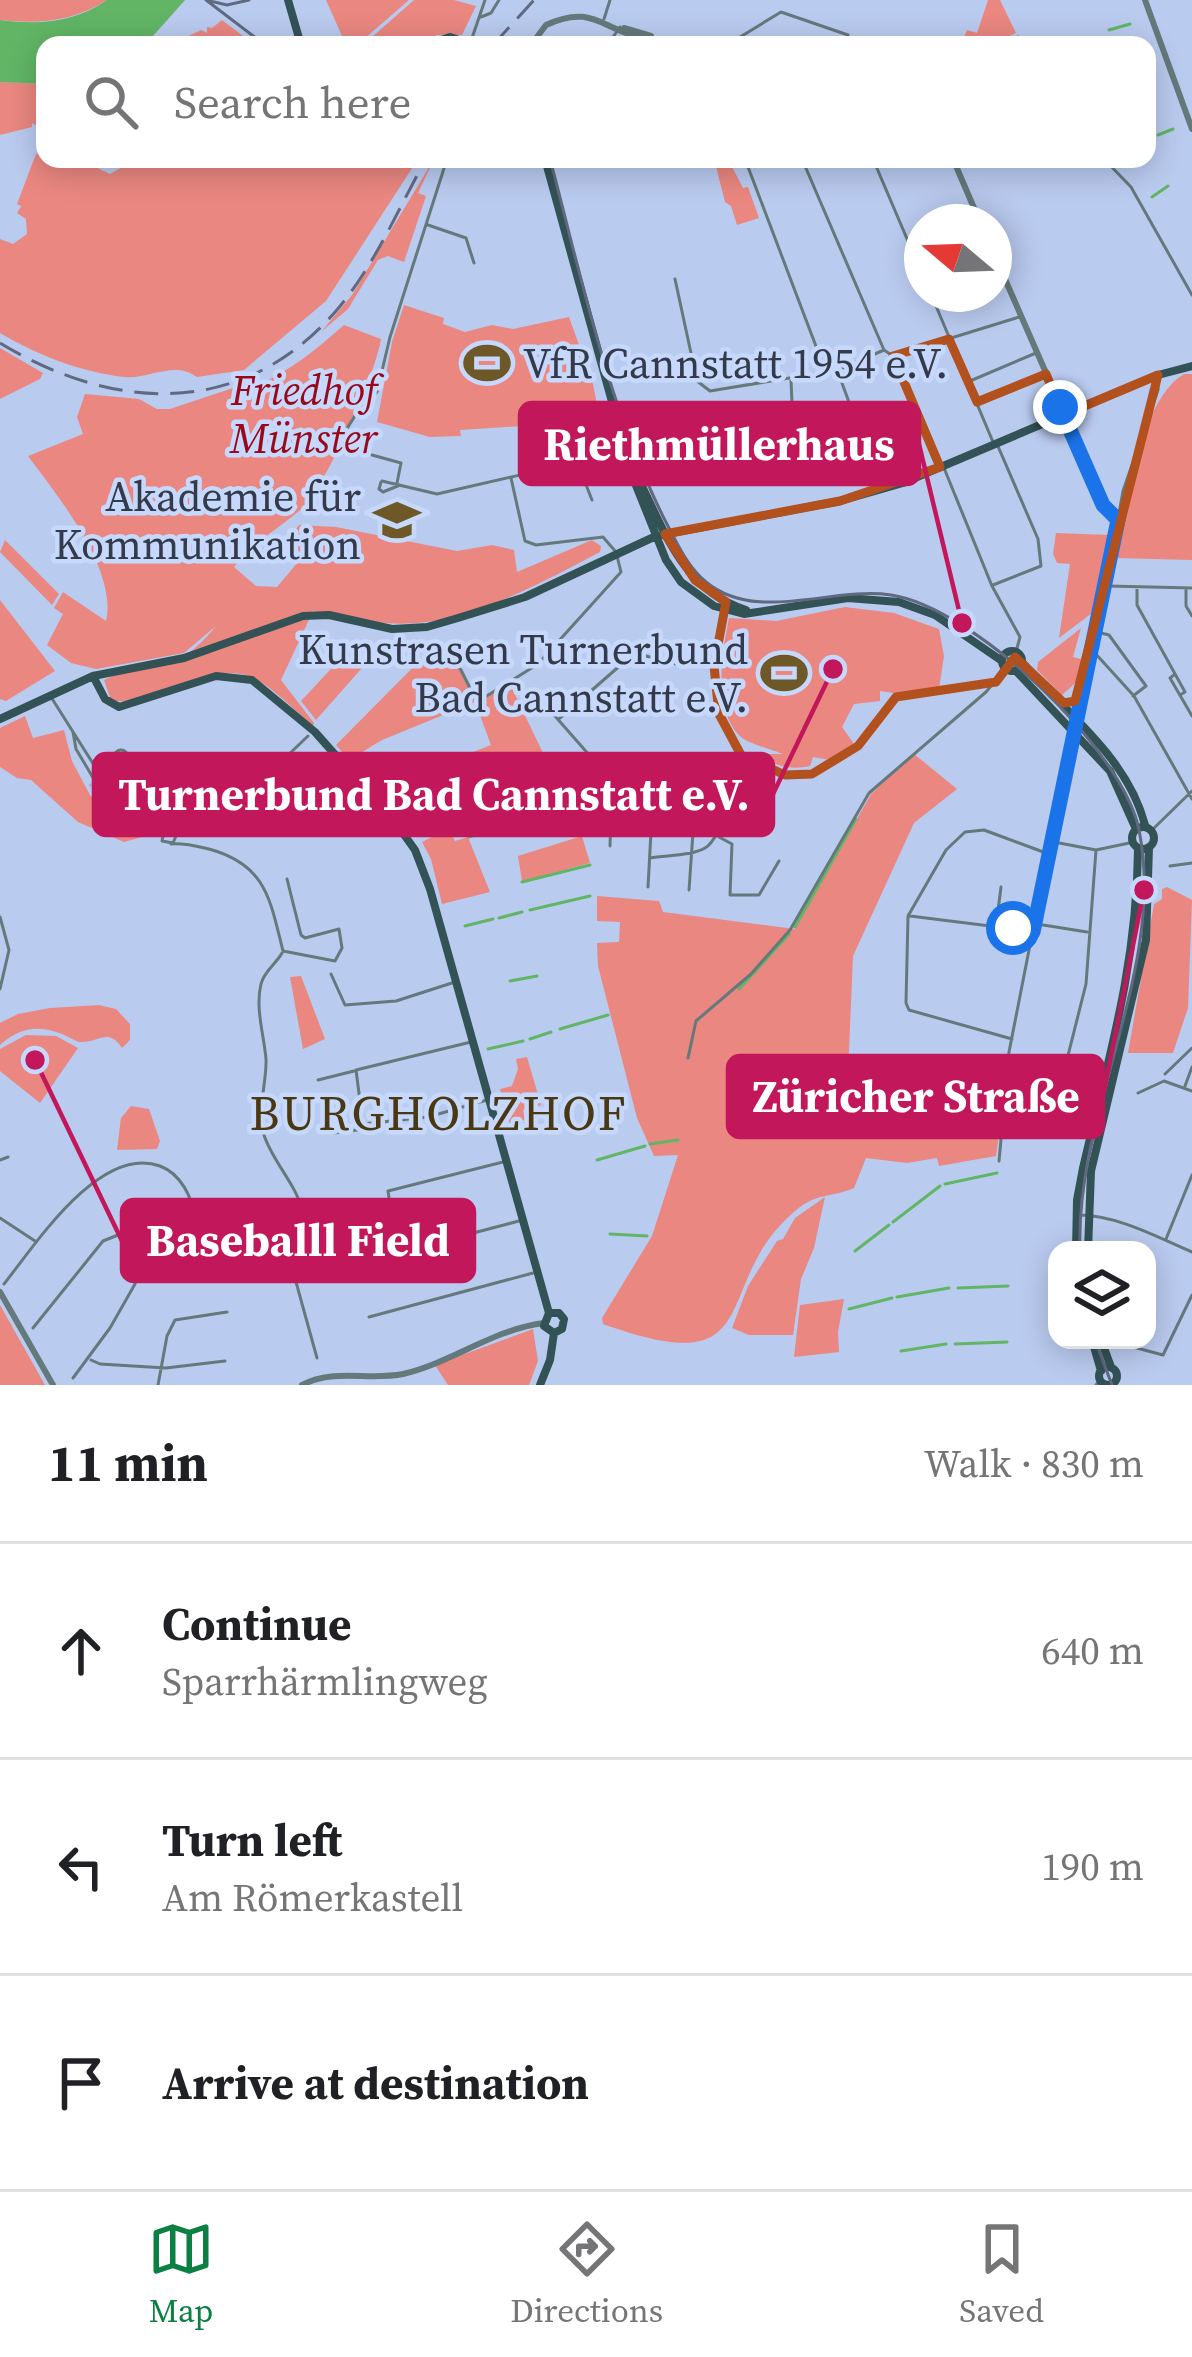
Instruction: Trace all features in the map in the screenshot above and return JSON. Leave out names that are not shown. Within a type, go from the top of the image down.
[{"type":"main road","points":[[287,0],[298,36]]},
{"type":"main road","points":[[548,168],[628,454],[649,517],[661,535]]},
{"type":"main road","points":[[0,719],[93,676],[184,658],[312,615],[380,628],[427,627],[525,597],[661,535],[840,501],[903,484],[1158,375],[1192,366]]},
{"type":"main road","points":[[628,454],[680,582],[702,600],[754,612],[848,598],[882,599],[935,615],[1064,703],[1125,778],[1149,848],[1146,940],[1091,1172],[1088,1241]]},
{"type":"main road","points":[[638,543],[649,517]]},
{"type":"main road","points":[[1010,664],[1016,652]]},
{"type":"main road","points":[[1010,664],[1116,780],[1144,828]]},
{"type":"main road","points":[[93,676],[104,699],[119,706],[226,674],[252,680],[315,732],[416,850],[554,1333],[540,1385]]},
{"type":"main road","points":[[1076,1241],[1082,1168],[1131,962],[1136,845],[1144,828]]},
{"type":"main road","points":[[1136,845],[1149,848]]},
{"type":"main road","points":[[546,1318],[559,1313],[564,1318],[562,1329],[554,1333]]},
{"type":"main road","points":[[1100,1349],[1101,1381]]},
{"type":"main road","points":[[1101,1381],[1118,1382],[1104,1349]]},
{"type":"main road","points":[[1101,1381],[1112,1368]]},
{"type":"street","points":[[474,36],[484,0]]},
{"type":"street","points":[[479,17],[490,13],[499,0]]},
{"type":"street","points":[[603,21],[610,0]]},
{"type":"street","points":[[1145,0],[1192,129]]},
{"type":"street","points":[[742,36],[781,12],[848,36]]},
{"type":"street","points":[[536,36],[556,20],[579,17],[639,36]]},
{"type":"street","points":[[614,36],[620,27]]},
{"type":"street","points":[[343,435],[376,392],[444,168]]},
{"type":"street","points":[[748,168],[826,372]]},
{"type":"street","points":[[806,168],[884,350],[893,356],[992,586],[1020,637],[1016,652]]},
{"type":"street","points":[[877,168],[904,232]]},
{"type":"street","points":[[957,168],[972,204]]},
{"type":"street","points":[[1113,168],[1131,187],[1192,295]]},
{"type":"street","points":[[426,225],[466,238],[474,262]]},
{"type":"street","points":[[675,279],[701,387],[714,391],[838,370],[884,350]]},
{"type":"street","points":[[1012,296],[1103,505],[1118,520]]},
{"type":"street","points":[[938,312],[1038,539],[1041,566],[992,586]]},
{"type":"street","points":[[893,356],[1021,317]]},
{"type":"street","points":[[968,382],[1036,353]]},
{"type":"street","points":[[838,370],[866,449]]},
{"type":"street","points":[[976,402],[1046,374]]},
{"type":"street","points":[[999,1161],[1012,1039],[1075,716],[1130,462],[1158,390],[1158,375]]},
{"type":"street","points":[[790,378],[792,403],[812,468]]},
{"type":"street","points":[[372,455],[401,463],[398,485],[437,494],[579,462],[584,454],[610,448]]},
{"type":"street","points":[[579,462],[592,500]]},
{"type":"street","points":[[566,464],[575,472],[584,472]]},
{"type":"street","points":[[438,643],[461,670],[477,702],[538,664],[621,572],[616,552],[603,537],[536,545],[525,541],[511,478]]},
{"type":"street","points":[[1106,586],[1189,588],[1186,606],[1192,615]]},
{"type":"street","points":[[1137,587],[1137,605],[1176,674],[1170,678],[1192,716]]},
{"type":"street","points":[[650,858],[709,846],[741,773],[741,755],[718,711],[714,666],[727,607]]},
{"type":"street","points":[[1096,631],[1109,635],[1146,686],[1133,696]]},
{"type":"street","points":[[1091,651],[1133,696],[1191,795],[1144,828]]},
{"type":"street","points":[[557,720],[631,656],[714,666]]},
{"type":"street","points":[[688,1058],[696,1021],[751,974],[790,930],[869,793],[996,682],[1010,664]]},
{"type":"street","points":[[741,755],[785,775],[812,774],[861,743],[883,722],[898,697],[996,682]]},
{"type":"street","points":[[533,691],[612,781],[610,846]]},
{"type":"street","points":[[1064,703],[1075,701],[1081,692]]},
{"type":"street","points":[[50,695],[116,802],[131,818],[171,844],[185,843],[232,856],[253,872],[268,894],[283,951]]},
{"type":"street","points":[[72,730],[92,783]]},
{"type":"street","points":[[161,839],[183,823],[227,806],[308,736]]},
{"type":"street","points":[[128,761],[169,816],[171,844]]},
{"type":"street","points":[[98,791],[116,802]]},
{"type":"street","points":[[648,887],[653,795]]},
{"type":"street","points":[[689,890],[694,818]]},
{"type":"street","points":[[151,829],[172,830],[185,843]]},
{"type":"street","points":[[1012,1039],[909,1010],[905,980],[908,916],[950,844],[965,832],[984,830],[1048,854]]},
{"type":"street","points":[[717,836],[732,844],[730,895],[759,895],[779,861]]},
{"type":"street","points":[[1050,842],[1096,850],[1136,845]]},
{"type":"street","points":[[1054,1115],[1081,1010],[1096,850]]},
{"type":"street","points":[[1170,866],[1192,863]]},
{"type":"street","points":[[283,951],[331,962],[340,955],[342,942],[339,929],[301,935],[287,879]]},
{"type":"street","points":[[996,926],[1001,887]]},
{"type":"street","points":[[0,916],[9,943],[0,988]]},
{"type":"street","points":[[908,916],[1033,932]]},
{"type":"street","points":[[1034,924],[1088,932]]},
{"type":"street","points":[[283,951],[265,975],[260,991],[266,1060],[262,1127],[295,1191],[302,1237]]},
{"type":"street","points":[[334,978],[345,1005],[396,1001],[457,982]]},
{"type":"street","points":[[318,1079],[473,1042]]},
{"type":"street","points":[[1165,1073],[1192,1048]]},
{"type":"street","points":[[878,1084],[882,1069],[899,1067],[1006,1091]]},
{"type":"street","points":[[1184,1088],[1192,1067]]},
{"type":"street","points":[[334,1133],[364,1129],[356,1070]]},
{"type":"street","points":[[1138,1093],[1164,1081],[1192,1091]]},
{"type":"street","points":[[363,1124],[428,1117],[488,1100]]},
{"type":"street","points":[[0,1160],[8,1157]]},
{"type":"street","points":[[355,1255],[394,1250],[388,1191],[505,1162]]},
{"type":"street","points":[[53,1385],[2,1288],[78,1194],[133,1165],[157,1165],[173,1173],[184,1188],[195,1220]]},
{"type":"street","points":[[1165,1240],[1192,1175]]},
{"type":"street","points":[[286,1252],[302,1237],[385,1202]]},
{"type":"street","points":[[1076,1216],[1088,1215],[1192,1252]]},
{"type":"street","points":[[0,1218],[37,1242]]},
{"type":"street","points":[[73,1378],[135,1284],[146,1224],[195,1220],[251,1227],[286,1252],[317,1358]]},
{"type":"street","points":[[396,1244],[458,1237],[521,1220]]},
{"type":"street","points":[[34,1328],[103,1241],[118,1235],[142,1237]]},
{"type":"street","points":[[369,1316],[535,1272]]},
{"type":"street","points":[[1143,1349],[1163,1354],[1192,1295]]},
{"type":"street","points":[[158,1385],[167,1336],[175,1320],[226,1312]]},
{"type":"street","points":[[1184,1314],[1192,1318]]},
{"type":"street","points":[[302,1385],[329,1375],[401,1374],[546,1318]]},
{"type":"street","points":[[1106,1354],[1110,1349]]},
{"type":"street","points":[[89,1359],[100,1364],[161,1367],[225,1361]]},
{"type":"highlighted area","points":[[949,339],[977,402],[1046,374],[1063,415],[1158,375],[1075,701],[1064,703],[1015,657],[996,682],[896,697],[858,746],[812,774],[785,775],[741,755],[719,714],[714,666],[726,602],[695,580],[665,534],[840,501],[940,467],[893,356]]},
{"type":"green space","points":[[0,0],[107,0],[68,17],[29,22],[0,20]]},
{"type":"green space","points":[[326,0],[409,0],[367,36],[342,36]]},
{"type":"green space","points":[[414,0],[454,0],[476,6],[462,35],[373,36]]},
{"type":"green space","points":[[988,0],[1000,0],[1016,33],[965,36],[967,30],[977,33]]},
{"type":"green space","points":[[222,20],[243,36],[189,36]]},
{"type":"green space","points":[[0,82],[36,84],[36,125],[0,135]]},
{"type":"green space","points":[[36,154],[36,168],[98,168],[110,174],[120,168],[412,168],[326,301],[244,370],[197,377],[179,370],[133,377],[92,371],[0,333],[0,239],[13,244],[27,234],[26,219],[17,213],[21,206],[17,204]]},
{"type":"green space","points":[[430,168],[418,193],[426,196],[404,262],[388,256],[378,260],[348,309],[321,332],[352,295]]},
{"type":"green space","points":[[716,168],[733,168],[743,188],[748,187],[759,218],[737,225]]},
{"type":"green space","name":"VfR Cannstatt 1954 e.V.","points":[[404,305],[444,318],[443,324],[465,332],[492,325],[513,329],[569,317],[598,410],[538,425],[460,430],[461,436],[430,437],[377,422]]},
{"type":"green space","name":"Friedhof Münster","points":[[344,325],[381,339],[348,430],[310,498],[234,567],[256,586],[277,587],[303,556],[288,539],[299,525],[336,527],[457,551],[492,545],[514,550],[517,572],[592,540],[601,546],[600,552],[511,596],[438,620],[390,623],[313,611],[281,680],[313,727],[272,690],[242,674],[208,676],[134,700],[111,700],[104,680],[175,660],[201,643],[216,626],[184,653],[96,669],[71,663],[47,645],[63,614],[54,608],[63,592],[106,621],[107,601],[103,579],[82,534],[28,456],[83,434],[77,417],[85,394],[139,399],[157,409],[170,409],[239,386],[243,391],[296,363]]},
{"type":"green space","points":[[0,348],[43,373],[0,399]]},
{"type":"green space","points":[[1184,374],[1192,374],[1192,560],[1115,558],[1145,431],[1169,387]]},
{"type":"green space","points":[[1056,533],[1109,535],[1092,613],[1059,638],[1070,564],[1057,563],[1053,554]]},
{"type":"green space","points":[[5,540],[59,594],[52,605],[0,552]]},
{"type":"green space","points":[[0,600],[55,671],[6,701],[0,699]]},
{"type":"green space","points":[[845,607],[894,613],[939,629],[944,656],[939,689],[900,694],[880,691],[880,701],[854,704],[842,727],[854,744],[830,760],[813,757],[810,766],[796,768],[771,762],[760,754],[783,754],[741,737],[726,712],[722,680],[729,618],[776,621]]},
{"type":"green space","points":[[1081,628],[1073,657],[1084,660],[1077,680],[1062,695],[1037,670],[1038,662]]},
{"type":"green space","points":[[356,642],[377,651],[316,720],[301,701]]},
{"type":"green space","points":[[438,642],[462,670],[477,701],[509,682],[554,776],[588,772],[585,830],[579,828],[564,800],[509,820],[498,760],[429,787],[396,813],[381,796],[406,778],[491,745],[475,702],[382,740],[349,760],[336,745]]},
{"type":"green space","points":[[25,716],[33,738],[64,730],[72,761],[90,795],[146,836],[124,842],[78,822],[31,780],[0,767],[0,728]]},
{"type":"green space","points":[[914,754],[957,789],[914,823],[853,956],[848,1074],[875,1085],[886,1068],[914,1069],[1005,1094],[996,1156],[939,1166],[937,1158],[907,1163],[866,1158],[854,1188],[803,1205],[769,1239],[730,1318],[715,1334],[692,1342],[656,1340],[603,1324],[602,1318],[652,1236],[678,1155],[654,1156],[637,1118],[598,966],[597,943],[619,942],[620,922],[597,921],[597,896],[659,901],[663,912],[795,929],[871,794]]},
{"type":"green space","points":[[448,829],[455,841],[468,837],[490,892],[442,904],[422,842]]},
{"type":"green space","points":[[582,836],[590,863],[522,881],[518,856]]},
{"type":"green space","points":[[1167,887],[1192,900],[1188,1008],[1173,1053],[1128,1053],[1154,904]]},
{"type":"green space","points":[[301,976],[325,1039],[303,1049],[290,977]]},
{"type":"green space","points":[[99,1005],[116,1009],[130,1024],[130,1040],[122,1048],[108,1037],[80,1042],[37,1029],[15,1034],[0,1045],[0,1023],[18,1014]]},
{"type":"green space","points":[[26,1035],[56,1036],[78,1048],[40,1103],[0,1071],[0,1049]]},
{"type":"green space","points":[[527,1057],[541,1105],[523,1110],[525,1120],[510,1124],[500,1089],[512,1086],[516,1059]]},
{"type":"green space","points":[[131,1106],[149,1109],[160,1141],[157,1149],[117,1150],[121,1118]]},
{"type":"green space","points":[[825,1197],[814,1248],[801,1279],[793,1335],[749,1335],[732,1328],[748,1286],[777,1241],[795,1218]]},
{"type":"green space","points":[[844,1299],[839,1352],[794,1357],[800,1305]]},
{"type":"green space","points":[[0,1305],[45,1385],[0,1385]]},
{"type":"green space","points":[[533,1329],[538,1361],[529,1385],[448,1385],[435,1365]]},
{"type":"shaded area","points":[[107,0],[185,0],[153,36],[36,36],[36,84],[0,82],[0,20],[29,22],[82,14]]},
{"type":"waterway","points":[[1109,30],[1130,24]]},
{"type":"waterway","points":[[1158,135],[1173,129]]},
{"type":"waterway","points":[[1152,197],[1168,186]]},
{"type":"waterway","points":[[519,816],[565,802]]},
{"type":"waterway","points":[[795,927],[856,819]]},
{"type":"waterway","points":[[469,837],[509,822]]},
{"type":"waterway","points":[[522,882],[590,865]]},
{"type":"waterway","points":[[530,910],[590,896]]},
{"type":"waterway","points":[[499,918],[522,912]]},
{"type":"waterway","points":[[465,926],[493,919]]},
{"type":"waterway","points":[[739,989],[789,934]]},
{"type":"waterway","points":[[510,981],[537,976]]},
{"type":"waterway","points":[[560,1029],[608,1015]]},
{"type":"waterway","points":[[530,1039],[551,1032]]},
{"type":"waterway","points":[[488,1049],[523,1041]]},
{"type":"waterway","points":[[650,1144],[678,1140]]},
{"type":"waterway","points":[[597,1160],[645,1146]]},
{"type":"waterway","points":[[945,1184],[997,1173]]},
{"type":"waterway","points":[[893,1222],[940,1186]]},
{"type":"waterway","points":[[855,1251],[889,1225]]},
{"type":"waterway","points":[[610,1234],[647,1236]]},
{"type":"waterway","points":[[958,1288],[1008,1286]]},
{"type":"waterway","points":[[897,1297],[949,1288]]},
{"type":"waterway","points":[[849,1309],[892,1298]]},
{"type":"waterway","points":[[955,1344],[1007,1342]]},
{"type":"waterway","points":[[901,1351],[946,1344]]},
{"type":"tunnel","points":[[90,784],[96,793]]},
{"type":"tram line","points":[[206,0],[253,36]]},
{"type":"tram line","points":[[206,0],[227,5],[249,0]]},
{"type":"tram line","points":[[552,168],[614,395],[649,486],[695,571],[726,594],[748,600],[868,594],[925,605],[962,625],[1040,687],[1075,723],[1127,797],[1139,830],[1144,882],[1141,934],[1091,1145],[1080,1241]]},
{"type":"tram line","points":[[1098,1349],[1112,1385]]},
{"type":"railway","points":[[501,36],[534,0]]},
{"type":"railway","points":[[0,343],[43,366],[132,392],[218,387],[260,371],[299,346],[350,294],[421,168]]},
{"type":"place","name":"VfR Cannstatt 1954 e.V.","points":[[487,363]]},
{"type":"place","name":"Akademie für Kommunikation","points":[[397,520]]},
{"type":"place","name":"Riethmüllerhaus","points":[[962,623]]},
{"type":"place","name":"Turnerbund Bad Cannstatt e.V.","points":[[833,669]]},
{"type":"place","name":"Kunstrasen Turnerbund Bad Cannstatt e.V.","points":[[784,673]]},
{"type":"place","name":"Züricher Straße","points":[[1144,890]]},
{"type":"place","name":"Baseballl Field","points":[[35,1060]]},
{"type":"district","name":"BURGHOLZHOF","points":[[439,1113]]},
{"type":"route","points":[[1013,928],[1033,932],[1118,520],[1103,505],[1060,407]]}]
